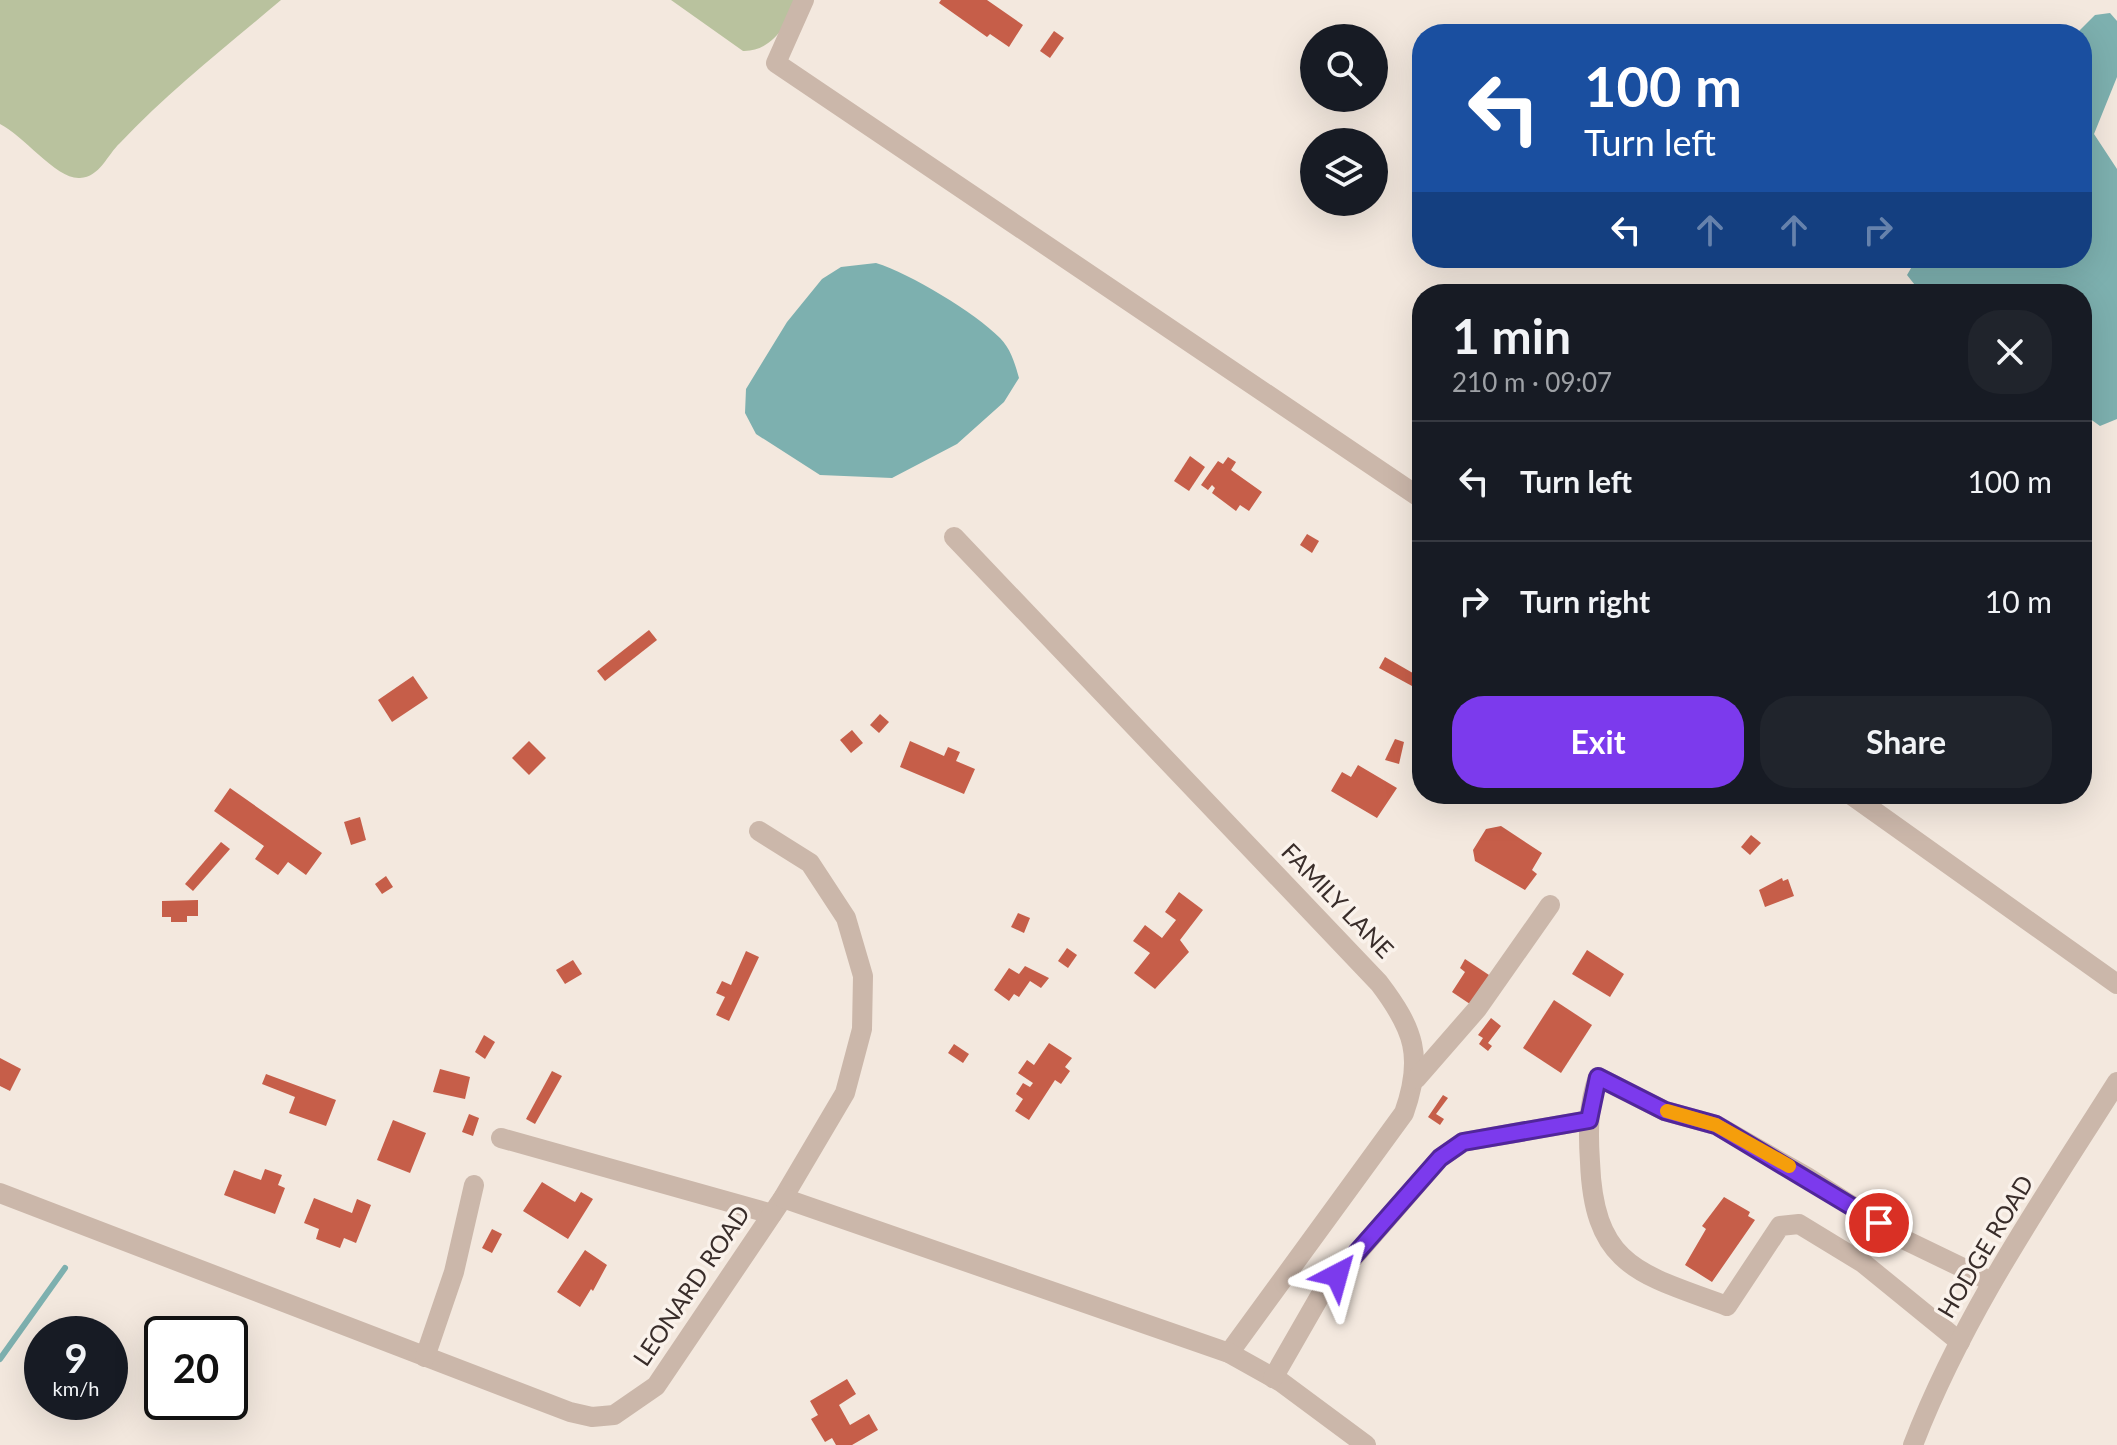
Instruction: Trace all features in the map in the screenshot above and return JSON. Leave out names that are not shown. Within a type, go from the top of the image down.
[{"type":"street","points":[[804,0],[776,63],[1412,492]]},
{"type":"street","name":"FAMILY LANE","points":[[954,537],[1379,983],[1402,1013],[1414,1047],[1416,1079],[1404,1113],[1229,1353]]},
{"type":"street","points":[[1864,804],[2117,984]]},
{"type":"street","points":[[501,1138],[778,1206],[845,1093],[862,1029],[863,976],[846,918],[810,863],[759,831]]},
{"type":"street","points":[[1416,1079],[1477,1009],[1550,905]]},
{"type":"street","points":[[1960,1342],[1863,1263],[1799,1224],[1780,1226],[1727,1306],[1644,1276],[1623,1260],[1602,1232],[1591,1197],[1589,1120],[1598,1077],[1665,1111],[1716,1125],[1807,1177],[1903,1239],[1992,1282]]},
{"type":"street","name":"HODGE ROAD","points":[[1913,1445],[1935,1389],[1992,1282],[2117,1082]]},
{"type":"street","points":[[1273,1378],[1320,1296],[1440,1158],[1463,1142],[1589,1120]]},
{"type":"street","points":[[425,1357],[454,1272],[474,1185]]},
{"type":"street","name":"LEONARD ROAD","points":[[0,1193],[570,1412],[592,1417],[614,1415],[656,1386],[778,1206],[1229,1353],[1273,1378],[1366,1445]]},
{"type":"green space","points":[[0,0],[281,0],[158,105],[115,148],[98,170],[80,178],[61,172],[0,124]]},
{"type":"green space","points":[[671,0],[803,0],[771,41],[763,47],[743,51]]},
{"type":"water","points":[[2110,13],[2117,21],[2117,77],[2094,134],[2117,169],[2117,419],[2100,426],[2092,420],[2092,284],[1914,284],[1907,275],[1911,268],[2092,268],[2092,24],[2086,24],[2095,15]]},
{"type":"water","points":[[876,263],[924,285],[989,328],[1007,347],[1019,378],[1004,402],[957,444],[892,478],[820,475],[756,434],[745,413],[746,389],[787,322],[822,279],[841,267]]},
{"type":"building","points":[[941,0],[987,0],[1023,25],[1009,47],[990,34],[987,37],[939,3]]},
{"type":"building","points":[[1054,31],[1064,38],[1050,58],[1040,51]]},
{"type":"building","points":[[1190,456],[1205,467],[1189,491],[1174,481]]},
{"type":"building","points":[[1228,457],[1236,462],[1231,470],[1262,492],[1249,511],[1240,505],[1236,511],[1212,493],[1215,488],[1212,485],[1208,490],[1201,485],[1218,461],[1223,464]]},
{"type":"building","points":[[1307,534],[1319,541],[1312,553],[1300,545]]},
{"type":"building","points":[[649,630],[657,640],[605,681],[597,671]]},
{"type":"building","points":[[1385,657],[1412,673],[1412,686],[1379,668]]},
{"type":"building","points":[[413,676],[428,698],[392,722],[378,700]]},
{"type":"building","points":[[880,714],[889,722],[879,733],[870,725]]},
{"type":"building","points":[[852,730],[863,743],[851,753],[840,740]]},
{"type":"building","points":[[1395,739],[1404,742],[1399,764],[1385,760]]},
{"type":"building","points":[[529,741],[546,758],[529,775],[512,758]]},
{"type":"building","points":[[910,741],[944,756],[948,747],[960,752],[956,761],[975,769],[964,794],[900,767]]},
{"type":"building","points":[[1358,765],[1397,788],[1377,818],[1331,791],[1342,772],[1351,777]]},
{"type":"building","points":[[230,788],[322,853],[306,875],[288,862],[278,875],[255,859],[264,846],[214,811]]},
{"type":"building","points":[[360,817],[366,840],[351,845],[344,822]]},
{"type":"building","points":[[1501,826],[1542,853],[1532,870],[1537,874],[1525,890],[1475,861],[1473,850],[1486,829]]},
{"type":"building","points":[[1751,835],[1761,843],[1750,855],[1741,847]]},
{"type":"building","points":[[221,842],[230,849],[193,891],[185,884]]},
{"type":"building","points":[[386,876],[393,887],[382,894],[375,884]]},
{"type":"building","points":[[1782,878],[1783,881],[1788,879],[1794,896],[1765,907],[1759,890]]},
{"type":"building","points":[[1179,892],[1203,910],[1180,940],[1189,952],[1155,989],[1134,973],[1150,953],[1133,941],[1145,925],[1162,938],[1176,920],[1165,912]]},
{"type":"building","points":[[198,900],[198,916],[187,916],[187,922],[171,922],[171,917],[162,917],[162,901]]},
{"type":"building","points":[[1018,913],[1030,918],[1024,933],[1011,927]]},
{"type":"building","points":[[1067,948],[1077,955],[1068,968],[1058,961]]},
{"type":"building","points":[[1587,950],[1624,974],[1610,997],[1572,974]]},
{"type":"building","points":[[746,951],[759,957],[729,1021],[716,1015],[725,997],[716,993],[722,981],[731,985]]},
{"type":"building","points":[[1465,959],[1492,977],[1473,1006],[1452,992],[1465,972],[1460,968]]},
{"type":"building","points":[[573,960],[582,974],[565,984],[556,970]]},
{"type":"building","points":[[1025,966],[1049,978],[1041,988],[1030,981],[1019,997],[1014,994],[1009,1001],[994,990],[1009,968],[1019,974]]},
{"type":"building","points":[[1554,1000],[1592,1025],[1561,1073],[1523,1048]]},
{"type":"building","points":[[1491,1018],[1501,1026],[1488,1043],[1492,1046],[1488,1051],[1479,1044],[1483,1038],[1478,1035]]},
{"type":"building","points":[[484,1035],[495,1042],[485,1059],[475,1052]]},
{"type":"building","points":[[1049,1043],[1072,1058],[1065,1067],[1070,1071],[1061,1084],[1055,1080],[1029,1120],[1015,1111],[1023,1099],[1016,1094],[1023,1083],[1030,1087],[1033,1083],[1018,1073],[1027,1060],[1034,1065]]},
{"type":"building","points":[[954,1044],[969,1054],[963,1063],[948,1053]]},
{"type":"building","points":[[0,1058],[21,1069],[10,1091],[0,1086]]},
{"type":"building","points":[[440,1069],[470,1077],[465,1099],[433,1092]]},
{"type":"building","points":[[552,1071],[562,1076],[535,1124],[526,1119]]},
{"type":"building","points":[[266,1074],[336,1100],[326,1126],[289,1113],[295,1097],[262,1084]]},
{"type":"building","points":[[1443,1095],[1448,1098],[1436,1114],[1444,1119],[1440,1125],[1428,1117]]},
{"type":"building","points":[[469,1114],[479,1118],[473,1136],[462,1132]]},
{"type":"building","points":[[393,1120],[426,1133],[410,1173],[377,1160]]},
{"type":"building","points":[[265,1169],[282,1175],[278,1185],[285,1188],[275,1214],[224,1195],[234,1170],[261,1180]]},
{"type":"building","points":[[542,1182],[575,1202],[581,1192],[593,1199],[568,1239],[523,1211]]},
{"type":"building","points":[[1724,1197],[1750,1212],[1748,1216],[1755,1220],[1712,1282],[1685,1265],[1706,1229],[1702,1226]]},
{"type":"building","points":[[314,1198],[352,1213],[357,1199],[371,1205],[356,1243],[344,1238],[340,1248],[316,1239],[319,1229],[304,1223]]},
{"type":"building","points":[[492,1229],[502,1234],[492,1253],[482,1248]]},
{"type":"building","points":[[585,1250],[607,1265],[580,1307],[557,1292]]},
{"type":"building","points":[[847,1379],[856,1394],[839,1405],[850,1425],[869,1414],[878,1430],[852,1445],[836,1445],[832,1438],[825,1442],[811,1419],[818,1415],[810,1401]]},
{"type":"waterway","points":[[0,1359],[65,1268]]},
{"type":"slow traffic","points":[[1667,1111],[1716,1125],[1789,1166]]},
{"type":"route","points":[[1337,1275],[1440,1158],[1463,1142],[1589,1120],[1598,1077],[1665,1111],[1716,1125],[1879,1223]]}]
